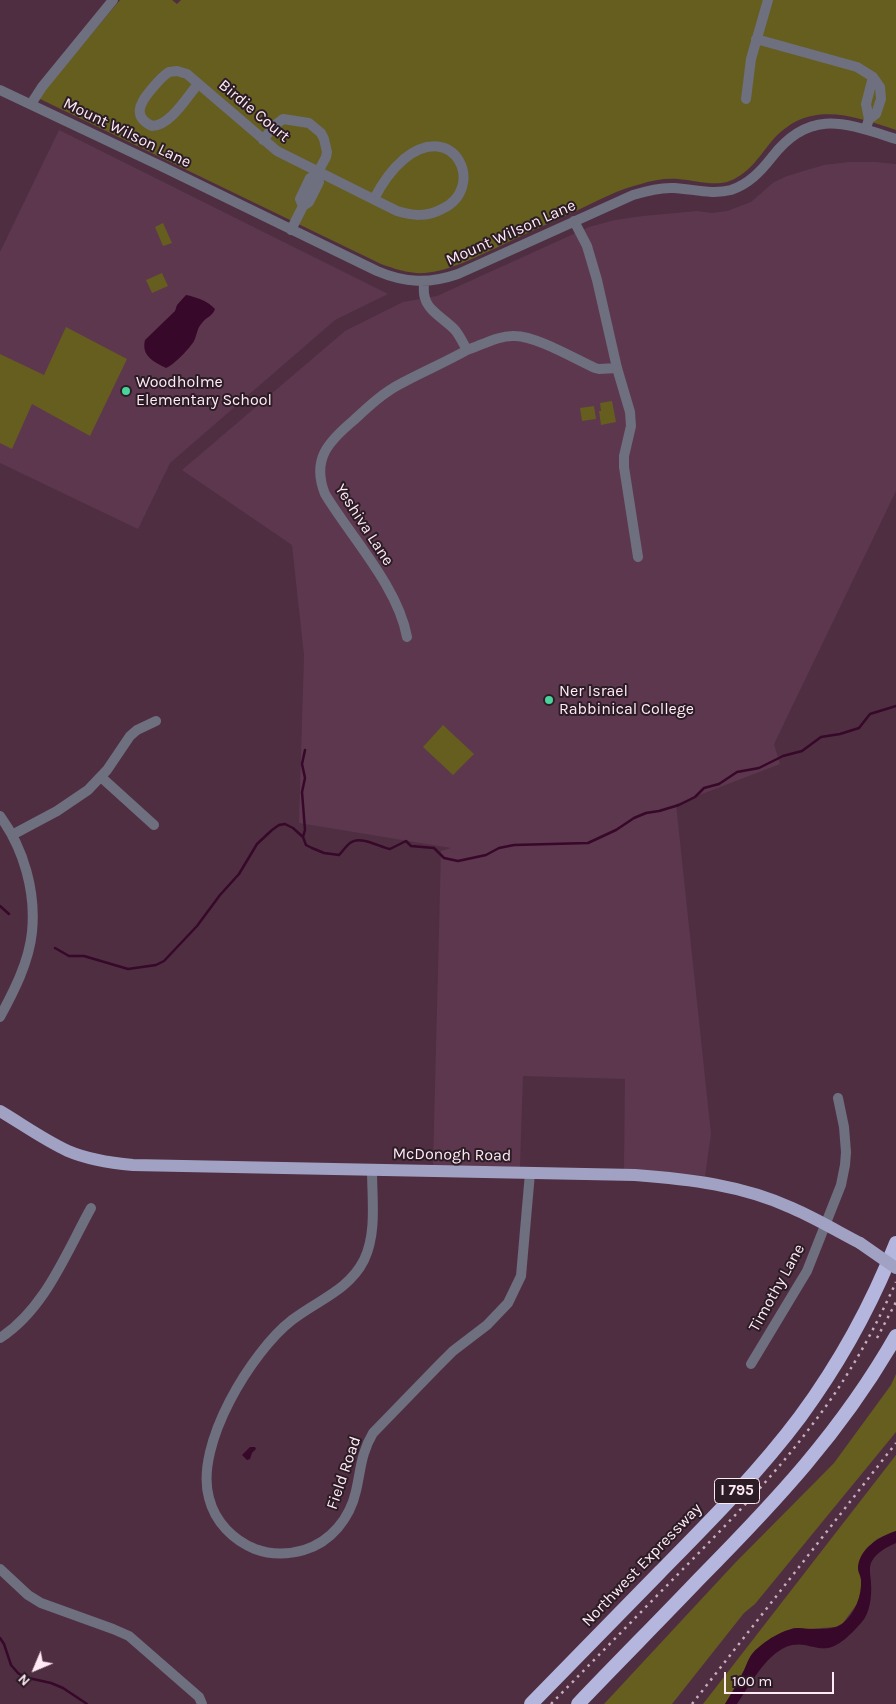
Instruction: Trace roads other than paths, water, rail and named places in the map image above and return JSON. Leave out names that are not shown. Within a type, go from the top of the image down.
[{"type":"highway","name":"Northwest Expressway","points":[[531,1704],[712,1518],[751,1476],[800,1417],[825,1381],[852,1335],[870,1302],[896,1242]]},
{"type":"highway","name":"I 795","points":[[578,1704],[737,1540],[804,1467],[856,1401],[872,1378],[896,1336]]},
{"type":"main road","name":"McDonogh Road","points":[[0,1111],[68,1151],[110,1163],[643,1176],[688,1179],[712,1183],[791,1207],[860,1243],[896,1268]]},
{"type":"street","points":[[31,104],[42,87],[113,0]]},
{"type":"street","points":[[746,99],[751,59],[768,0]]},
{"type":"street","points":[[756,39],[857,67],[874,77],[866,104],[867,124]]},
{"type":"street","name":"Birdie Court","points":[[198,84],[162,125],[152,126],[142,118],[139,110],[141,103],[165,74],[178,71],[186,74],[198,84],[263,140],[288,158],[317,174],[397,211],[411,215],[425,215],[449,205],[458,195],[463,185],[463,170],[459,160],[449,150],[434,146],[421,148],[392,170],[382,183],[374,199]]},
{"type":"street","name":"Mount Wilson Lane","points":[[0,90],[390,277],[424,282],[442,280],[458,274],[633,194],[676,188],[718,192],[740,186],[757,175],[788,139],[811,126],[831,123],[867,124],[896,139]]},
{"type":"street","points":[[263,140],[274,126],[283,119],[309,123],[321,133],[326,146],[326,157],[317,174],[310,178],[300,199],[303,206],[291,230]]},
{"type":"street","points":[[574,221],[587,246],[597,280],[617,368],[630,412],[632,426],[624,456],[624,467],[638,556]]},
{"type":"street","points":[[424,282],[424,297],[426,301],[454,329],[467,350]]},
{"type":"street","name":"Yeshiva Lane","points":[[406,637],[404,624],[390,592],[322,487],[320,470],[325,450],[332,440],[372,404],[402,382],[438,366],[467,350],[504,337],[515,336],[534,340],[595,368],[617,368]]},
{"type":"street","points":[[12,835],[70,803],[88,790],[101,777],[130,736],[137,730],[156,721]]},
{"type":"street","points":[[101,777],[154,825]]},
{"type":"street","points":[[0,816],[12,835],[26,869],[30,886],[32,933],[24,966],[0,1017]]},
{"type":"street","name":"Timothy Lane","points":[[751,1364],[807,1271],[839,1192],[846,1152],[844,1127],[838,1098]]},
{"type":"street","name":"Field Road","points":[[372,1170],[372,1235],[364,1260],[350,1279],[340,1288],[293,1319],[268,1342],[235,1392],[212,1444],[206,1470],[206,1481],[210,1502],[215,1514],[233,1536],[254,1548],[267,1552],[291,1553],[310,1548],[328,1538],[337,1529],[344,1521],[352,1504],[356,1492],[361,1458],[373,1433],[437,1366],[487,1325],[508,1304],[521,1276],[530,1173]]},
{"type":"street","points":[[0,1338],[24,1318],[40,1300],[91,1208]]},
{"type":"street","points":[[0,1568],[28,1595],[41,1603],[128,1636],[199,1697],[202,1704]]},
{"type":"waterway","points":[[55,948],[69,956],[84,956],[128,969],[156,965],[164,961],[197,926],[220,895],[239,874],[257,844],[279,825],[285,824],[293,828],[303,837],[306,845],[324,853],[339,855],[350,843],[359,840],[390,849],[406,841],[411,846],[434,848],[444,858],[458,861],[486,855],[499,848],[514,845],[588,843],[616,830],[634,818],[679,805],[695,797],[704,788],[719,784],[737,772],[759,768],[783,756],[802,751],[821,737],[859,728],[870,714],[896,706]]},
{"type":"waterway","points":[[303,837],[305,830],[302,792],[305,778],[302,764],[305,750]]},
{"type":"waterway","points":[[0,906],[9,914]]},
{"type":"waterway","points":[[0,1638],[11,1665],[18,1673],[24,1677],[51,1683],[63,1688],[87,1704]]},
{"type":"railway","points":[[551,1704],[719,1532],[797,1444],[847,1374],[878,1320],[896,1282]]},
{"type":"railway","points":[[877,1338],[896,1302]]},
{"type":"railway","points":[[692,1704],[896,1443]]},
{"type":"place","name":"Woodholme Elementary School","points":[[126,391]]},
{"type":"place","name":"Ner Israel Rabbinical College","points":[[549,700]]}]
